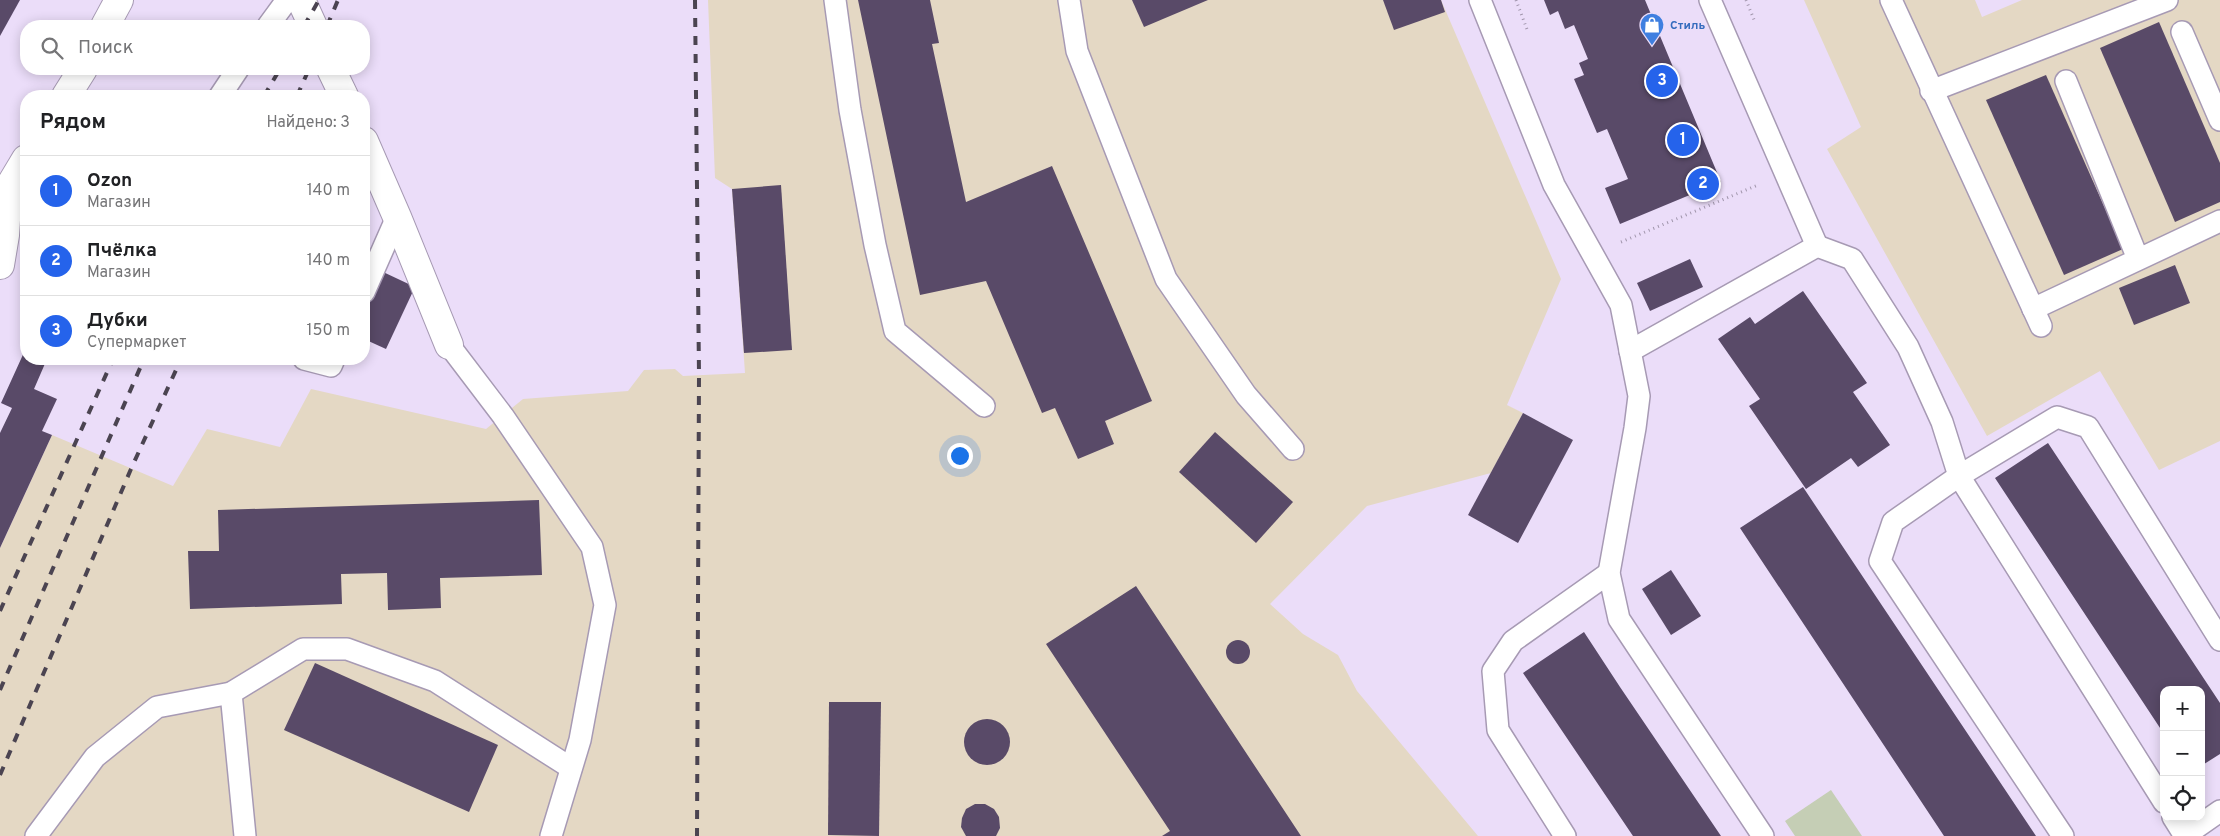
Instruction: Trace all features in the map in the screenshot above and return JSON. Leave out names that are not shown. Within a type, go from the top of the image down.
[{"type":"street","points":[[109,20],[120,0]]},
{"type":"street","points":[[301,0],[310,20]]},
{"type":"street","points":[[70,90],[79,75]]},
{"type":"street","points":[[335,75],[341,90]]},
{"type":"street","points":[[370,155],[397,216],[448,345]]},
{"type":"street","points":[[0,265],[8,189],[20,169]]},
{"type":"lane","points":[[272,20],[287,0]]},
{"type":"lane","points":[[835,0],[850,110],[875,245],[896,331],[984,406]]},
{"type":"lane","points":[[1069,0],[1076,51],[1166,279],[1246,395],[1293,450]]},
{"type":"lane","points":[[1480,0],[1554,185],[1621,305],[1639,396],[1609,573],[1619,619],[1763,836]]},
{"type":"lane","points":[[1710,0],[1818,246],[1852,259],[1908,347],[1942,422],[1959,476],[2160,796]]},
{"type":"lane","points":[[1891,0],[1931,91],[2037,318],[2138,260],[2220,220]]},
{"type":"lane","points":[[1931,91],[2167,0]]},
{"type":"lane","points":[[2182,32],[2220,120]]},
{"type":"lane","points":[[224,90],[234,75]]},
{"type":"lane","points":[[2066,81],[2138,260]]},
{"type":"lane","points":[[370,278],[397,216]]},
{"type":"lane","points":[[1630,351],[1818,246]]},
{"type":"lane","points":[[448,345],[503,416],[592,546],[605,605],[580,740],[550,836]]},
{"type":"lane","points":[[2063,836],[1880,561],[1893,522],[1959,476],[2057,417],[2088,427],[2220,640]]},
{"type":"lane","points":[[1565,836],[1498,730],[1493,671],[1513,642],[1609,573]]},
{"type":"lane","points":[[36,836],[95,757],[157,706],[231,693],[303,650],[348,648],[435,680],[571,768]]},
{"type":"lane","points":[[231,693],[245,836]]},
{"type":"lane","points":[[2175,821],[2184,836],[2220,811]]},
{"type":"path","points":[[1516,0],[1530,36]]},
{"type":"path","points":[[1619,243],[1765,183]]},
{"type":"shaded area","points":[[708,0],[1441,0],[1561,279],[1507,405],[1523,413],[1491,473],[1367,506],[1270,604],[1303,634],[1338,655],[1357,691],[1478,836],[0,836],[0,548],[52,435],[173,486],[207,429],[280,447],[311,389],[486,429],[523,399],[628,391],[644,370],[675,369],[683,376],[745,373],[732,189],[715,178]]},
{"type":"shaded area","points":[[1804,0],[1975,0],[1982,17],[2022,0],[2220,0],[2220,441],[2159,470],[2100,371],[1987,436],[1827,149],[1861,127]]},
{"type":"green space","points":[[1831,790],[1862,836],[1795,836],[1785,821]]},
{"type":"building","points":[[0,0],[20,0],[0,36]]},
{"type":"building","points":[[858,0],[930,0],[939,43],[932,44],[966,202],[1052,166],[1152,401],[1105,421],[1114,444],[1078,459],[1055,408],[1042,413],[986,281],[920,295]]},
{"type":"building","points":[[1132,0],[1208,0],[1144,27]]},
{"type":"building","points":[[1383,0],[1441,0],[1445,12],[1394,30]]},
{"type":"building","points":[[1544,0],[1645,0],[1721,182],[1620,224],[1605,188],[1628,179],[1607,129],[1597,133],[1574,79],[1584,75],[1579,63],[1588,59],[1574,25],[1565,29],[1558,11],[1550,15]]},
{"type":"building","points":[[2159,22],[2220,163],[2220,202],[2175,222],[2100,48]]},
{"type":"building","points":[[2046,75],[2123,249],[2064,275],[1986,100]]},
{"type":"building","points":[[781,185],[792,350],[744,353],[732,189]]},
{"type":"building","points":[[1690,259],[1703,287],[1650,311],[1637,283]]},
{"type":"building","points":[[2175,265],[2190,303],[2134,325],[2119,288]]},
{"type":"building","points":[[370,266],[415,287],[386,349],[370,342]]},
{"type":"building","points":[[1803,291],[1867,383],[1853,392],[1890,445],[1858,467],[1851,458],[1806,489],[1749,406],[1760,399],[1718,339],[1750,317],[1755,324]]},
{"type":"building","points":[[20,361],[20,365],[44,365],[34,389],[57,399],[42,431],[52,435],[0,548],[0,433],[12,408],[1,403]]},
{"type":"building","points":[[1523,413],[1573,440],[1518,543],[1468,515]]},
{"type":"building","points":[[1215,432],[1293,502],[1256,543],[1179,472]]},
{"type":"building","points":[[2048,443],[2220,703],[2220,754],[2205,763],[2205,686],[2160,686],[2160,728],[1995,478]]},
{"type":"building","points":[[1803,487],[2036,836],[1944,836],[1740,528]]},
{"type":"building","points":[[539,500],[542,575],[440,578],[441,608],[388,610],[387,573],[341,574],[342,604],[190,609],[188,551],[219,551],[218,510]]},
{"type":"building","points":[[1671,570],[1701,616],[1671,635],[1642,589]]},
{"type":"building","points":[[1136,586],[1301,836],[1162,836],[1170,831],[1046,644]]},
{"type":"building","points":[[1584,632],[1721,836],[1633,836],[1523,673]]},
{"type":"building","points":[[1238,640],[1247,643],[1250,652],[1247,661],[1238,664],[1229,661],[1226,652],[1229,643]]},
{"type":"building","points":[[315,663],[498,745],[469,812],[284,730]]},
{"type":"building","points":[[829,702],[881,702],[879,836],[828,835]]},
{"type":"building","points":[[982,719],[992,719],[1006,729],[1010,742],[1006,755],[1000,761],[992,765],[982,765],[968,755],[964,747],[964,737],[974,723]]},
{"type":"building","points":[[975,804],[985,804],[994,809],[999,817],[1000,828],[996,836],[966,836],[961,827],[962,818],[966,809]]},
{"type":"railway","points":[[307,20],[319,0]]},
{"type":"railway","points":[[330,20],[338,0]]},
{"type":"railway","points":[[695,0],[699,375],[697,836]]},
{"type":"railway","points":[[268,90],[276,75]]},
{"type":"railway","points":[[300,90],[306,75]]},
{"type":"railway","points":[[0,611],[110,365]]},
{"type":"railway","points":[[0,690],[141,365]]},
{"type":"railway","points":[[0,775],[131,469],[178,365]]},
{"type":"place","name":"Стиль","points":[[1652,46]]},
{"type":"place","name":"Дубки","points":[[1662,81]]},
{"type":"place","name":"Ozon","points":[[1683,140]]},
{"type":"place","name":"Пчёлка","points":[[1703,184]]}]
